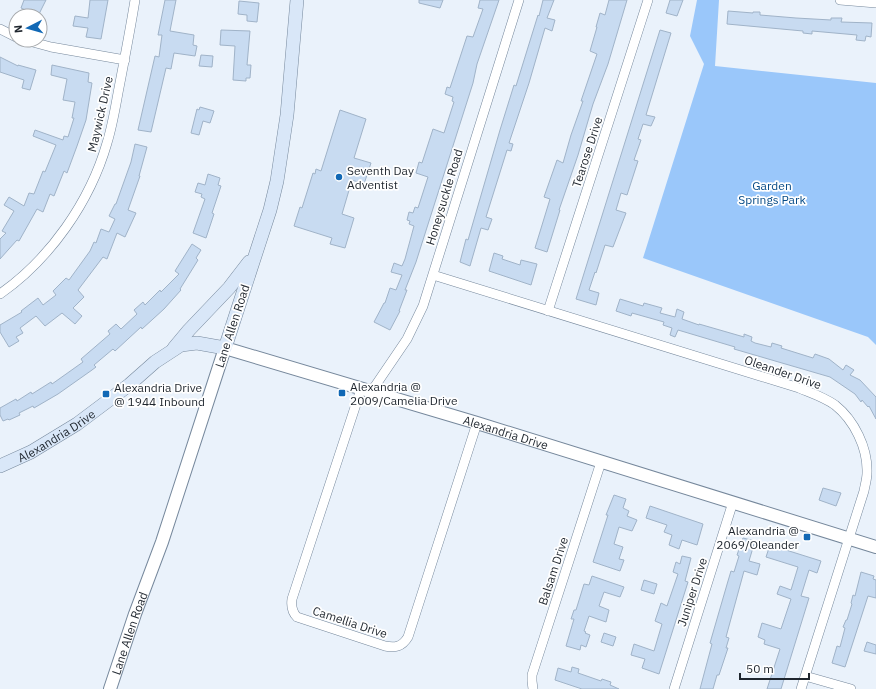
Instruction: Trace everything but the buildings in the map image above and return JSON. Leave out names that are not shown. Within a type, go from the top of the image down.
[{"type":"main road","name":"Lane Allen Road","points":[[225,348],[270,210],[280,168],[287,115],[296,0]]},
{"type":"main road","points":[[174,348],[189,330],[230,288],[256,252]]},
{"type":"main road","name":"Alexandria Drive","points":[[0,466],[31,452],[77,424],[174,348],[181,345],[197,343],[225,348]]},
{"type":"street","name":"Maywick Drive","points":[[0,294],[23,275],[61,235],[85,197],[93,181],[108,143],[125,60],[135,0]]},
{"type":"street","name":"Honeysuckle Road","points":[[366,390],[392,363],[407,339],[423,306],[519,0]]},
{"type":"street","name":"Tearose Drive","points":[[548,311],[648,0]]},
{"type":"street","points":[[840,0],[876,3]]},
{"type":"street","points":[[48,46],[125,60]]},
{"type":"street","name":"Oleander Drive","points":[[433,275],[799,388],[820,397],[844,413],[852,423],[862,444],[866,457],[867,472],[864,491],[801,689]]},
{"type":"street","name":"Alexandria Drive","points":[[225,348],[477,423],[876,547]]},
{"type":"street","name":"Lane Allen Road","points":[[110,689],[135,614],[162,542],[225,348]]},
{"type":"street","name":"Camellia Drive","points":[[366,390],[292,599],[292,610],[297,617],[385,646],[395,647],[402,645],[408,637],[477,423]]},
{"type":"street","name":"Balsam Drive","points":[[533,689],[532,675],[601,462]]},
{"type":"street","name":"Juniper Drive","points":[[674,689],[733,502]]},
{"type":"street","points":[[805,676],[851,689]]},
{"type":"green space","name":"Garden Springs Park","points":[[697,0],[719,0],[715,66],[876,83],[876,345],[868,337],[643,258],[704,64],[690,36]]},
{"type":"place","name":"Seventh Day Adventist","points":[[339,177]]},
{"type":"place","name":"Alexandria @ 2009/Camelia Drive","points":[[342,393]]},
{"type":"place","name":"Alexandria Drive @ 1944 Inbound","points":[[106,394]]},
{"type":"place","name":"Alexandria @ 2069/Oleander","points":[[807,537]]}]
